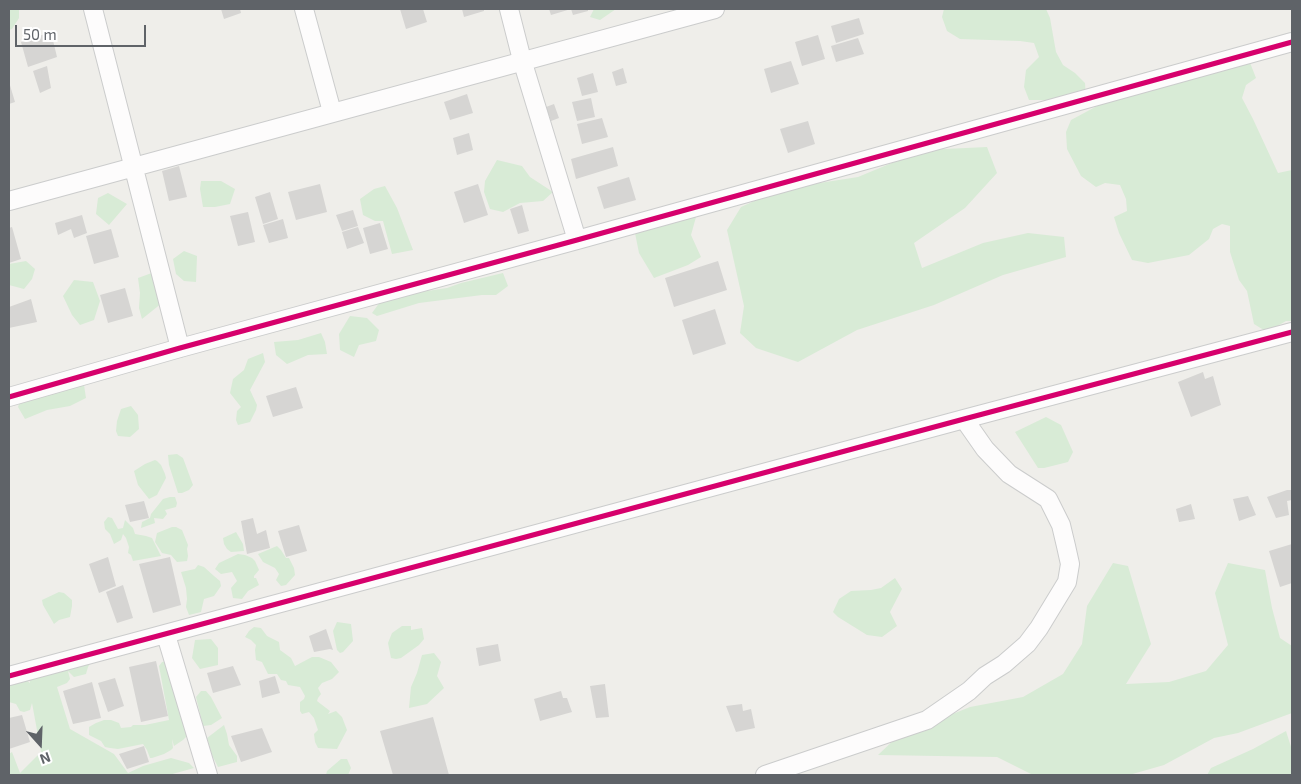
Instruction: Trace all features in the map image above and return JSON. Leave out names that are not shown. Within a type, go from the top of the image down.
[{"type":"street","points":[[93,9],[180,348]]},
{"type":"street","points":[[304,9],[332,112]]},
{"type":"street","points":[[509,9],[522,60],[577,240]]},
{"type":"street","points":[[9,201],[715,9]]},
{"type":"street","points":[[9,397],[180,348],[1292,42]]},
{"type":"street","points":[[9,676],[1292,332]]},
{"type":"street","points":[[765,775],[927,720],[969,691],[985,676],[1004,664],[1027,644],[1040,628],[1067,582],[1070,564],[1066,546],[1061,525],[1048,499],[1009,474],[985,449],[964,419]]},
{"type":"street","points":[[166,635],[208,775]]},
{"type":"green space","points":[[9,9],[19,9],[19,18],[12,29],[9,30]]},
{"type":"green space","points":[[594,9],[616,9],[600,20],[590,17]]},
{"type":"green space","points":[[944,9],[1046,9],[1050,18],[1056,52],[1063,65],[1085,83],[1086,97],[1029,100],[1024,87],[1026,70],[1039,57],[1034,43],[960,39],[947,31],[942,17]]},
{"type":"green space","points":[[1247,55],[1256,78],[1246,85],[1242,98],[1278,173],[1292,170],[1292,321],[1286,321],[1267,332],[1254,324],[1247,291],[1239,280],[1230,252],[1230,226],[1222,224],[1213,229],[1209,239],[1189,255],[1148,263],[1132,260],[1119,233],[1114,217],[1127,211],[1126,199],[1120,185],[1105,183],[1096,187],[1081,176],[1067,149],[1066,132],[1071,120],[1112,98],[1116,82],[1146,72],[1171,70]]},
{"type":"green space","points":[[987,147],[997,173],[965,208],[914,243],[922,268],[983,243],[1028,233],[1064,237],[1066,257],[1003,275],[934,305],[857,330],[798,362],[756,348],[740,333],[744,306],[727,230],[741,207],[781,189],[858,177],[923,150]]},
{"type":"green space","points":[[497,160],[522,166],[530,177],[553,192],[543,201],[520,203],[503,212],[490,209],[484,192],[485,181]]},
{"type":"green space","points":[[201,181],[221,181],[235,189],[230,204],[203,207],[200,189]]},
{"type":"green space","points":[[385,186],[397,208],[413,250],[392,254],[383,221],[375,221],[363,215],[360,199],[374,189]]},
{"type":"green space","points":[[108,193],[127,204],[109,225],[96,214],[98,198]]},
{"type":"green space","points":[[665,215],[696,217],[691,235],[701,257],[688,265],[654,278],[639,253],[634,228]]},
{"type":"green space","points":[[184,251],[197,256],[196,282],[184,281],[176,274],[173,259]]},
{"type":"green space","points":[[26,261],[35,269],[32,279],[24,289],[9,285],[9,264]]},
{"type":"green space","points":[[160,270],[162,303],[142,319],[139,308],[138,278]]},
{"type":"green space","points":[[503,273],[508,286],[496,295],[419,303],[377,316],[372,313],[380,302],[407,294],[447,288]]},
{"type":"green space","points":[[74,280],[93,282],[100,301],[94,320],[80,325],[72,315],[63,296]]},
{"type":"green space","points":[[350,316],[367,318],[379,330],[376,341],[359,345],[354,357],[340,350],[339,334]]},
{"type":"green space","points":[[321,333],[327,354],[308,355],[287,364],[276,355],[274,342],[298,340]]},
{"type":"green space","points":[[263,353],[265,362],[250,390],[257,405],[256,410],[250,422],[238,425],[236,420],[237,411],[241,407],[230,393],[233,379],[244,370],[248,359]]},
{"type":"green space","points":[[67,380],[84,385],[86,398],[70,406],[47,410],[25,419],[18,407],[21,398]]},
{"type":"green space","points":[[131,406],[138,415],[139,429],[130,437],[118,436],[116,431],[117,421],[121,409]]},
{"type":"green space","points":[[1046,417],[1061,425],[1073,452],[1068,462],[1038,468],[1015,432]]},
{"type":"green space","points":[[177,454],[183,458],[193,485],[189,490],[182,493],[178,493],[169,465],[168,455]]},
{"type":"green space","points":[[155,460],[161,465],[166,478],[157,495],[149,499],[138,485],[134,471]]},
{"type":"green space","points":[[175,497],[176,507],[165,510],[167,514],[163,519],[154,518],[155,523],[141,528],[142,522],[150,518],[163,499]]},
{"type":"green space","points":[[108,517],[112,518],[118,529],[123,528],[125,520],[133,528],[135,534],[152,538],[161,556],[133,561],[128,553],[129,547],[123,534],[121,540],[114,544],[110,534],[105,529],[104,522]]},
{"type":"green space","points":[[172,527],[182,530],[188,545],[187,561],[177,562],[171,555],[162,553],[155,542],[157,533]]},
{"type":"green space","points":[[236,532],[243,544],[244,551],[231,552],[224,544],[223,538]]},
{"type":"green space","points":[[277,546],[286,558],[289,558],[295,575],[286,585],[281,586],[276,580],[279,574],[275,568],[263,562],[258,554]]},
{"type":"green space","points":[[238,554],[252,558],[259,570],[254,578],[256,578],[259,585],[248,591],[242,599],[233,598],[231,588],[237,581],[232,572],[221,574],[215,569],[219,563]]},
{"type":"green space","points":[[1113,563],[1128,566],[1151,644],[1126,684],[1169,682],[1206,671],[1228,645],[1215,593],[1228,563],[1265,570],[1280,638],[1292,646],[1292,713],[1238,733],[1214,738],[1164,765],[1129,775],[1033,775],[997,757],[878,755],[898,736],[970,707],[1023,697],[1063,674],[1082,644],[1087,606]]},
{"type":"green space","points":[[198,565],[204,567],[220,581],[221,586],[214,596],[204,599],[201,612],[189,615],[186,607],[186,588],[181,572],[195,569]]},
{"type":"green space","points":[[895,578],[902,589],[890,612],[897,626],[882,637],[867,635],[833,612],[839,599],[851,591],[881,588]]},
{"type":"green space","points":[[59,592],[64,593],[72,600],[72,606],[70,617],[59,620],[54,624],[42,600]]},
{"type":"green space","points":[[337,622],[351,624],[353,641],[340,653],[337,650],[333,631]]},
{"type":"green space","points":[[402,626],[411,626],[411,630],[422,628],[424,639],[401,658],[391,658],[388,643],[392,633]]},
{"type":"green space","points":[[254,627],[261,628],[267,636],[279,642],[280,650],[291,658],[295,666],[312,657],[319,657],[331,662],[339,672],[332,679],[322,683],[318,688],[321,694],[317,701],[330,711],[328,714],[336,711],[342,717],[347,730],[337,749],[318,748],[314,734],[318,730],[314,718],[309,712],[302,714],[300,711],[300,702],[305,696],[300,687],[288,685],[277,674],[268,674],[262,662],[256,660],[256,645],[245,637]]},
{"type":"green space","points":[[211,639],[218,648],[218,665],[200,669],[192,658],[195,640]]},
{"type":"green space","points":[[79,647],[92,650],[93,659],[86,674],[74,677],[68,671],[70,679],[67,683],[57,687],[70,729],[114,754],[128,773],[143,766],[171,758],[189,763],[194,768],[169,775],[9,775],[9,754],[12,752],[20,773],[41,752],[32,703],[30,710],[24,712],[20,711],[16,704],[9,702],[9,677],[20,675],[30,683],[29,667],[62,671],[65,668],[68,654]]},
{"type":"green space","points":[[434,653],[441,662],[437,676],[444,688],[427,704],[409,708],[411,687],[422,655]]},
{"type":"green space","points":[[169,661],[185,712],[180,716],[186,720],[188,735],[183,740],[174,746],[172,739],[173,748],[171,750],[150,758],[143,744],[118,749],[110,748],[105,747],[101,741],[89,735],[89,727],[104,720],[119,723],[121,728],[169,720],[159,666],[162,662]]},
{"type":"green space","points":[[201,691],[206,691],[211,697],[222,718],[211,725],[203,726],[196,697]]},
{"type":"green space","points":[[224,725],[229,745],[237,756],[237,762],[218,767],[207,738]]},
{"type":"green space","points":[[1286,731],[1292,750],[1292,775],[1207,775],[1211,768],[1253,749]]},
{"type":"green space","points":[[341,759],[347,759],[351,768],[348,775],[326,775],[327,771]]},
{"type":"building","points":[[221,9],[240,9],[241,13],[224,19]]},
{"type":"building","points":[[400,9],[423,9],[427,22],[406,29]]},
{"type":"building","points":[[462,9],[484,9],[484,11],[464,17]]},
{"type":"building","points":[[549,9],[571,9],[551,15]]},
{"type":"building","points":[[571,9],[588,9],[588,11],[573,15]]},
{"type":"building","points":[[859,18],[864,34],[836,43],[831,26]]},
{"type":"building","points":[[51,32],[57,57],[28,67],[21,42]]},
{"type":"building","points":[[818,35],[825,59],[802,66],[795,42]]},
{"type":"building","points":[[858,38],[864,54],[836,62],[831,46]]},
{"type":"building","points":[[791,61],[799,84],[771,93],[764,69]]},
{"type":"building","points":[[47,66],[51,88],[40,93],[33,71]]},
{"type":"building","points":[[623,68],[627,83],[616,86],[612,72]]},
{"type":"building","points":[[593,73],[598,92],[582,96],[577,78]]},
{"type":"building","points":[[9,82],[15,102],[9,104]]},
{"type":"building","points":[[467,94],[473,113],[450,120],[444,102]]},
{"type":"building","points":[[591,98],[595,117],[577,121],[572,102]]},
{"type":"building","points":[[554,104],[559,118],[551,121],[546,107]]},
{"type":"building","points":[[602,118],[608,137],[582,144],[577,124]]},
{"type":"building","points":[[808,121],[815,144],[788,153],[780,129]]},
{"type":"building","points":[[469,133],[473,150],[457,155],[453,138]]},
{"type":"building","points":[[613,147],[618,166],[576,179],[571,159]]},
{"type":"building","points":[[179,166],[187,197],[169,201],[162,171]]},
{"type":"building","points":[[629,177],[636,200],[604,209],[597,187]]},
{"type":"building","points":[[320,184],[327,212],[296,220],[288,192]]},
{"type":"building","points":[[478,184],[488,215],[464,223],[454,192]]},
{"type":"building","points":[[270,192],[278,219],[263,224],[255,197]]},
{"type":"building","points":[[522,205],[529,231],[518,234],[510,209]]},
{"type":"building","points":[[353,210],[358,226],[342,231],[336,215]]},
{"type":"building","points":[[248,212],[255,242],[238,246],[230,216]]},
{"type":"building","points":[[82,215],[87,233],[74,238],[71,229],[58,235],[55,223]]},
{"type":"building","points":[[283,219],[288,238],[269,243],[263,225]]},
{"type":"building","points":[[380,223],[388,249],[370,254],[363,228]]},
{"type":"building","points":[[12,227],[21,259],[9,263],[9,228]]},
{"type":"building","points":[[358,227],[364,243],[347,249],[342,232]]},
{"type":"building","points":[[111,229],[119,257],[94,264],[86,236]]},
{"type":"building","points":[[718,261],[727,290],[674,307],[665,278]]},
{"type":"building","points":[[125,288],[133,316],[108,323],[100,295]]},
{"type":"building","points":[[31,299],[37,322],[9,328],[9,307]]},
{"type":"building","points":[[715,309],[726,344],[693,355],[682,320]]},
{"type":"building","points":[[1203,372],[1205,379],[1213,376],[1221,405],[1191,417],[1178,382]]},
{"type":"building","points":[[296,387],[303,408],[273,417],[266,396]]},
{"type":"building","points":[[1292,490],[1292,500],[1287,501],[1289,515],[1276,518],[1267,497]]},
{"type":"building","points":[[1248,496],[1256,515],[1239,521],[1233,499]]},
{"type":"building","points":[[144,501],[149,518],[130,522],[125,505]]},
{"type":"building","points":[[1191,504],[1195,519],[1179,522],[1176,509]]},
{"type":"building","points":[[253,518],[257,534],[266,530],[270,548],[247,554],[241,521]]},
{"type":"building","points":[[299,525],[307,551],[286,557],[278,531]]},
{"type":"building","points":[[1292,544],[1292,583],[1280,587],[1269,551]]},
{"type":"building","points":[[108,557],[116,586],[99,593],[89,564]]},
{"type":"building","points":[[170,557],[181,605],[153,613],[139,564]]},
{"type":"building","points":[[123,585],[133,618],[117,623],[106,592]]},
{"type":"building","points":[[326,629],[333,650],[314,652],[309,636]]},
{"type":"building","points":[[498,644],[501,661],[479,666],[476,648]]},
{"type":"building","points":[[156,661],[168,716],[141,722],[129,667]]},
{"type":"building","points":[[233,666],[241,685],[213,693],[207,673]]},
{"type":"building","points":[[275,676],[280,693],[262,698],[259,681]]},
{"type":"building","points":[[115,678],[124,706],[108,712],[98,683]]},
{"type":"building","points":[[92,682],[101,718],[73,724],[63,691]]},
{"type":"building","points":[[605,684],[609,717],[596,718],[590,686]]},
{"type":"building","points":[[561,691],[563,698],[567,698],[572,712],[540,721],[534,699]]},
{"type":"building","points":[[742,704],[743,711],[751,709],[755,728],[736,732],[726,706]]},
{"type":"building","points":[[22,715],[30,742],[9,749],[9,718]]},
{"type":"building","points":[[433,717],[449,775],[393,775],[380,731]]},
{"type":"building","points":[[262,728],[272,752],[241,762],[231,736]]},
{"type":"building","points":[[144,746],[149,762],[127,769],[119,754]]},
{"type":"cycle path","points":[[9,397],[180,348],[1292,42]]},
{"type":"cycle path","points":[[9,676],[1292,332]]}]
